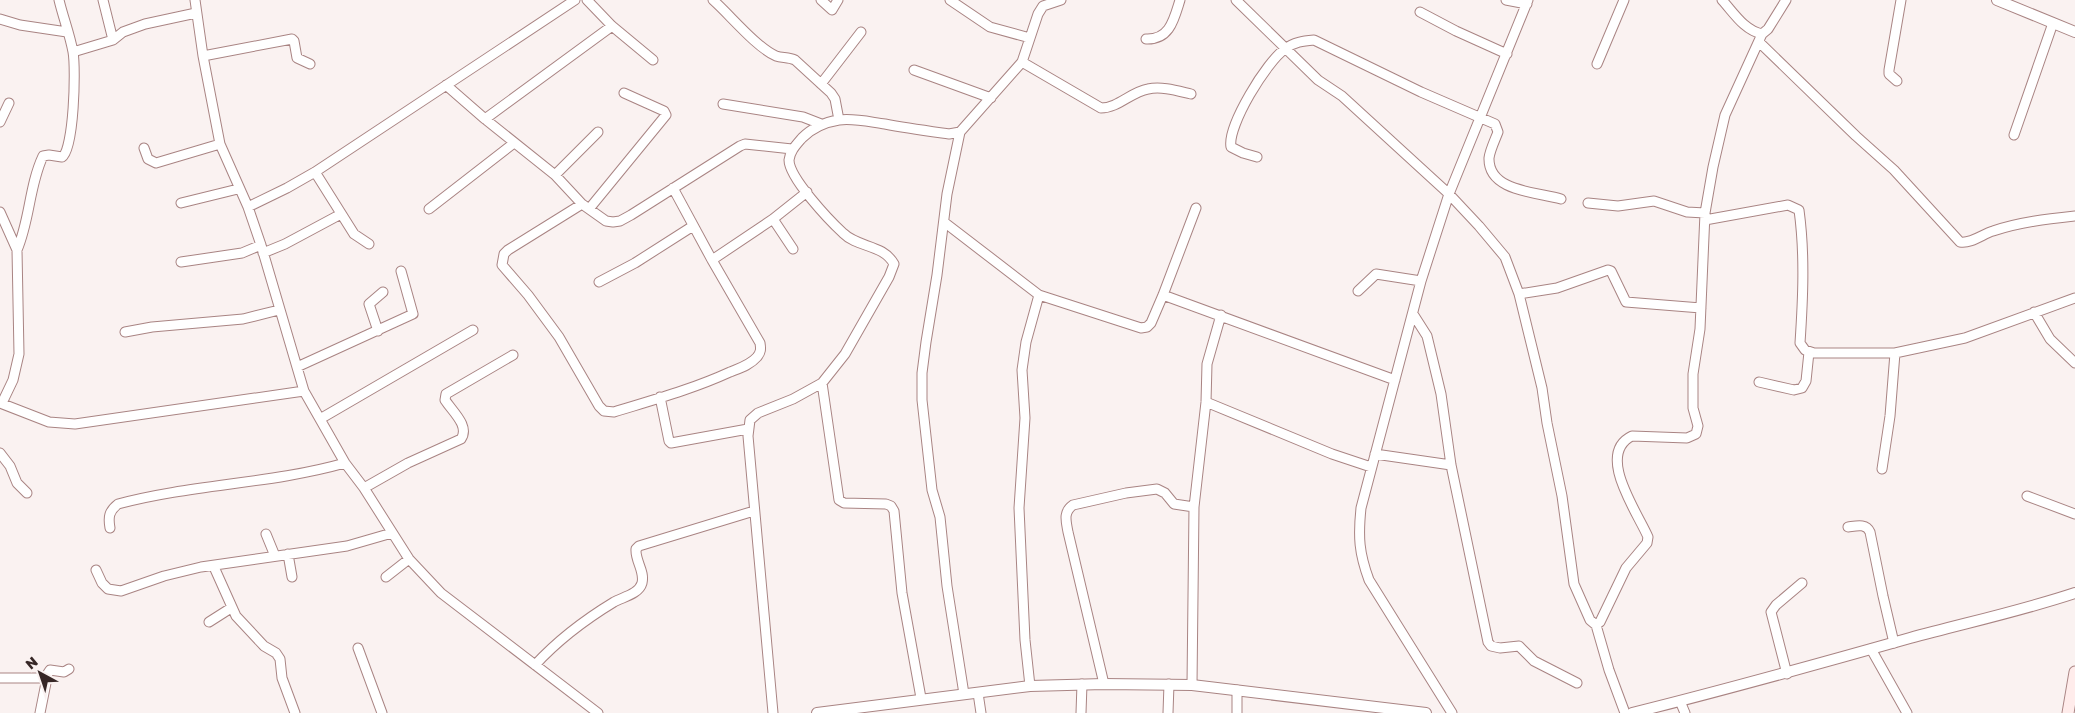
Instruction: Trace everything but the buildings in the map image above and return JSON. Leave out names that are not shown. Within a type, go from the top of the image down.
[{"type":"main road","points":[[2068,713],[2075,672]]},
{"type":"street","points":[[17,250],[23,237],[30,196],[43,156],[62,157],[68,150],[74,100],[73,52],[59,0]]},
{"type":"street","points":[[103,0],[113,40]]},
{"type":"street","points":[[195,0],[203,56],[220,144],[238,189],[248,206],[304,391],[345,463],[364,488],[410,559],[441,592],[598,713]]},
{"type":"street","points":[[248,206],[287,188],[315,172],[575,0]]},
{"type":"street","points":[[587,0],[612,26],[653,60]]},
{"type":"street","points":[[713,0],[757,42],[776,56],[789,57],[795,60],[821,84],[833,96],[839,120]]},
{"type":"street","points":[[822,0],[832,10],[838,0]]},
{"type":"street","points":[[950,0],[990,26],[1030,38]]},
{"type":"street","points":[[964,694],[947,586],[940,517],[932,490],[922,400],[926,342],[938,276],[947,194],[960,132],[1022,62],[1038,14],[1044,6],[1061,0]]},
{"type":"street","points":[[1146,39],[1155,39],[1164,35],[1169,29],[1180,0]]},
{"type":"street","points":[[1236,0],[1318,80],[1342,96],[1449,194],[1505,257],[1519,294],[1542,388],[1562,496],[1574,584],[1590,620],[1596,625],[1612,680],[1625,713]]},
{"type":"street","points":[[1452,713],[1369,580],[1362,560],[1358,538],[1361,508],[1371,467],[1422,282],[1449,194],[1479,117],[1528,2],[1506,0]]},
{"type":"street","points":[[1598,64],[1624,0]]},
{"type":"street","points":[[1722,0],[1745,26],[1755,33],[1856,136],[1894,170],[1960,242],[1968,242],[1984,234],[2013,225],[2075,216]]},
{"type":"street","points":[[1596,625],[1600,622],[1626,568],[1647,543],[1648,537],[1623,487],[1616,462],[1618,451],[1626,440],[1632,436],[1688,438],[1696,434],[1698,426],[1693,408],[1693,374],[1700,329],[1705,216],[1713,166],[1725,115],[1760,38],[1768,29],[1786,0]]},
{"type":"street","points":[[1897,81],[1889,74],[1889,70],[1902,0]]},
{"type":"street","points":[[1997,0],[2075,32]]},
{"type":"street","points":[[1420,12],[1507,54]]},
{"type":"street","points":[[73,52],[113,40],[123,32],[145,24],[196,13]]},
{"type":"street","points":[[0,20],[68,32]]},
{"type":"street","points":[[2014,135],[2053,23]]},
{"type":"street","points":[[485,119],[612,26]]},
{"type":"street","points":[[821,84],[861,32]]},
{"type":"street","points":[[203,56],[292,39],[297,58],[310,64]]},
{"type":"street","points":[[1258,157],[1231,147],[1231,135],[1234,124],[1256,86],[1276,58],[1285,49],[1299,42],[1314,40],[1421,92],[1495,124],[1498,129],[1489,158],[1496,178],[1503,184],[1521,190],[1561,199]]},
{"type":"street","points":[[1022,62],[1101,108],[1109,108],[1120,100],[1148,89],[1165,89],[1191,94]]},
{"type":"street","points":[[914,70],[991,98]]},
{"type":"street","points":[[446,85],[554,176],[586,206],[606,221],[620,221],[745,144],[792,150]]},
{"type":"street","points":[[624,93],[664,111],[666,115],[586,206],[508,250],[504,254],[502,265],[528,295],[559,338],[604,411],[614,412],[692,387],[748,364],[758,356],[761,350],[760,343],[693,226],[674,188]]},
{"type":"street","points":[[0,122],[9,103]]},
{"type":"street","points":[[722,104],[803,117],[821,124]]},
{"type":"street","points":[[773,713],[754,511],[748,429],[750,420],[758,412],[793,399],[822,383],[845,354],[894,264],[890,256],[880,250],[852,241],[843,234],[793,174],[789,161],[792,150],[805,135],[821,124],[839,120],[855,120],[949,134],[960,132]]},
{"type":"street","points":[[554,176],[598,132]]},
{"type":"street","points":[[429,208],[514,143]]},
{"type":"street","points":[[144,148],[148,159],[156,163],[220,144]]},
{"type":"street","points":[[315,172],[354,234],[369,244]]},
{"type":"street","points":[[181,203],[238,189]]},
{"type":"street","points":[[712,260],[773,219],[807,192]]},
{"type":"street","points":[[1588,203],[1618,206],[1654,201],[1705,216],[1788,205],[1799,210],[1802,233],[1803,275],[1800,343],[1809,352],[1895,353],[1964,338],[2075,298]]},
{"type":"street","points":[[944,222],[1040,295],[1141,328],[1147,328],[1152,323],[1196,208]]},
{"type":"street","points":[[0,212],[17,250],[19,354],[14,380],[1,403],[49,422],[75,424],[304,391]]},
{"type":"street","points":[[181,262],[242,253],[285,244],[341,214]]},
{"type":"street","points":[[773,219],[793,249]]},
{"type":"street","points":[[599,282],[635,263],[693,226]]},
{"type":"street","points":[[1519,294],[1557,288],[1610,270],[1616,278],[1626,302],[1701,308]]},
{"type":"street","points":[[297,367],[414,314],[401,271]]},
{"type":"street","points":[[1358,291],[1376,274],[1422,282]]},
{"type":"street","points":[[378,331],[369,304],[383,292]]},
{"type":"street","points":[[1030,686],[1025,640],[1020,508],[1025,418],[1022,370],[1026,342],[1040,295]]},
{"type":"street","points":[[1163,295],[1395,380]]},
{"type":"street","points":[[125,332],[152,326],[243,319],[279,310]]},
{"type":"street","points":[[2034,312],[2050,339],[2075,363]]},
{"type":"street","points":[[1413,314],[1423,327],[1430,347],[1441,394],[1451,465],[1488,642],[1491,646],[1500,648],[1518,646],[1534,661],[1576,683]]},
{"type":"street","points":[[1192,685],[1194,507],[1206,402],[1207,364],[1221,315]]},
{"type":"street","points":[[320,419],[474,330]]},
{"type":"street","points":[[1759,382],[1794,390],[1802,388],[1806,381],[1809,352]]},
{"type":"street","points":[[1882,469],[1890,416],[1895,353]]},
{"type":"street","points":[[364,488],[408,463],[461,439],[465,434],[465,428],[445,400],[446,394],[513,355]]},
{"type":"street","points":[[822,383],[839,500],[844,503],[886,504],[891,506],[894,511],[902,593],[921,698]]},
{"type":"street","points":[[660,398],[671,443],[748,429]]},
{"type":"street","points":[[1206,402],[1332,454],[1371,467]]},
{"type":"street","points":[[0,453],[10,466],[17,483],[27,493]]},
{"type":"street","points":[[1375,454],[1451,465]]},
{"type":"street","points":[[110,528],[109,517],[114,507],[118,504],[155,494],[252,481],[345,463]]},
{"type":"street","points":[[1104,684],[1068,532],[1065,515],[1068,508],[1073,504],[1126,493],[1157,489],[1165,494],[1174,504],[1194,507]]},
{"type":"street","points":[[2027,496],[2075,514]]},
{"type":"street","points":[[535,665],[573,630],[611,604],[635,592],[642,584],[642,573],[635,554],[636,549],[640,546],[754,511]]},
{"type":"street","points":[[1848,527],[1863,526],[1868,528],[1870,532],[1882,596],[1894,643]]},
{"type":"street","points":[[96,570],[102,584],[108,589],[121,591],[164,576],[201,567],[347,546],[392,533]]},
{"type":"street","points":[[266,534],[275,556]]},
{"type":"street","points":[[288,554],[292,577]]},
{"type":"street","points":[[386,577],[410,559]]},
{"type":"street","points":[[214,566],[231,608],[241,622],[264,646],[276,653],[280,659],[282,678],[295,713]]},
{"type":"street","points":[[1787,674],[1771,612],[1802,583]]},
{"type":"street","points":[[1632,713],[1787,674],[1871,649],[2043,604],[2075,593]]},
{"type":"street","points":[[209,622],[231,608]]},
{"type":"street","points":[[358,648],[382,713]]},
{"type":"street","points":[[1871,649],[1907,713]]},
{"type":"street","points":[[40,713],[46,678],[50,670],[64,672],[69,669]]},
{"type":"street","points":[[0,678],[46,678]]},
{"type":"street","points":[[1081,713],[1082,684]]},
{"type":"street","points":[[817,713],[921,698],[1030,686],[1082,684],[1192,685],[1426,713]]},
{"type":"street","points":[[1168,713],[1169,684]]},
{"type":"street","points":[[1236,690],[1237,713]]},
{"type":"street","points":[[978,693],[981,713]]},
{"type":"street","points":[[1680,701],[1685,713]]}]
